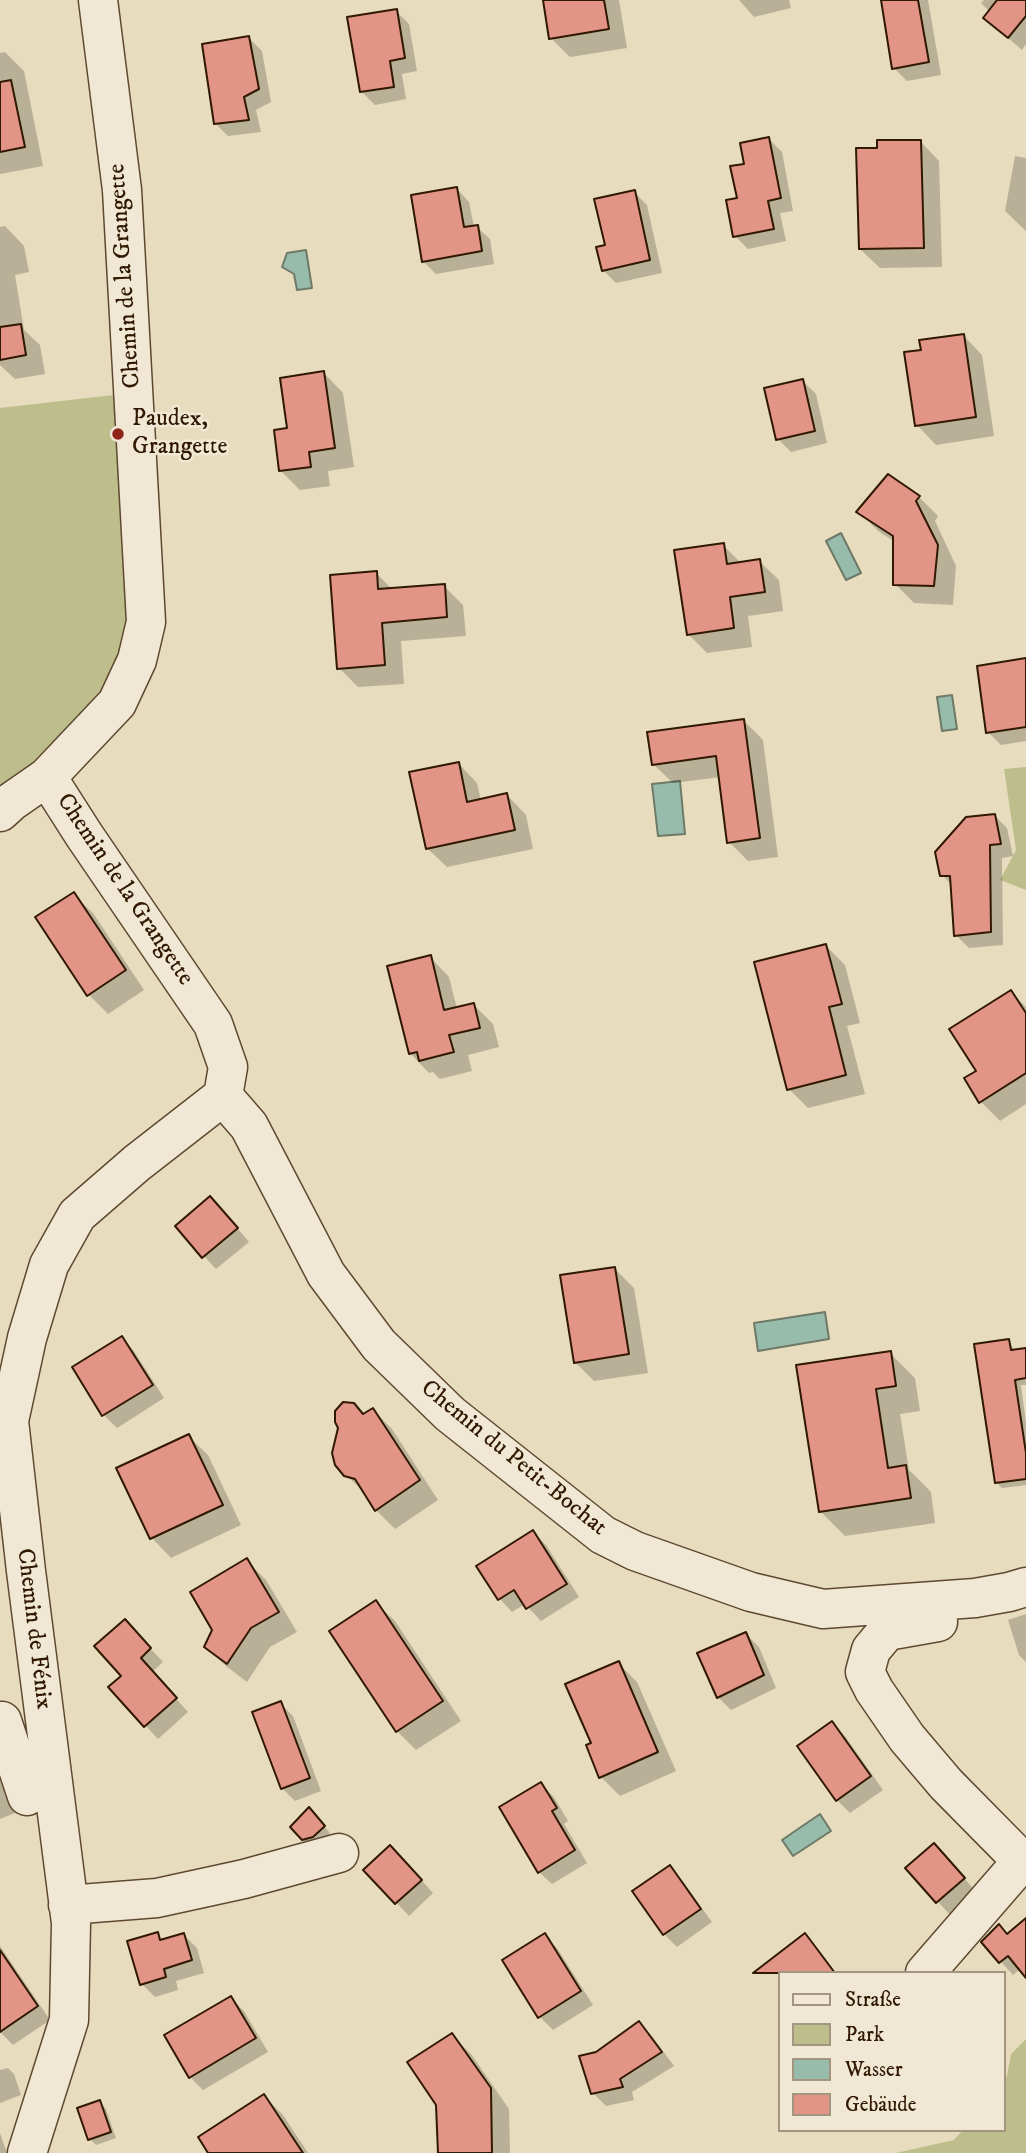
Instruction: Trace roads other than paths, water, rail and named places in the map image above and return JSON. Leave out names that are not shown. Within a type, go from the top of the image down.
[{"type":"street","name":"Chemin de la Grangette","points":[[98,0],[122,190],[146,622],[137,660],[117,703],[47,777],[213,1024],[228,1067],[223,1096]]},
{"type":"street","points":[[0,812],[47,777]]},
{"type":"street","name":"Chemin de Fénix","points":[[27,2153],[69,2020],[71,1923],[68,1906],[26,1796],[13,1578],[9,1421],[27,1338],[49,1265],[77,1215],[136,1163],[223,1096]]},
{"type":"street","name":"Chemin du Petit-Bochat","points":[[223,1096],[249,1126],[326,1274],[379,1345],[450,1414],[603,1535],[635,1551],[751,1592],[823,1609],[975,1598],[1026,1587]]},
{"type":"street","points":[[927,1971],[1021,1860],[946,1784],[907,1738],[865,1672],[871,1650],[887,1630],[961,1618],[975,1598]]},
{"type":"street","points":[[2,1721],[26,1796]]},
{"type":"street","points":[[68,1906],[157,1898],[244,1879],[339,1853]]},
{"type":"water","points":[[306,250],[312,288],[297,290],[294,274],[282,267],[287,253]]},
{"type":"water","points":[[841,533],[861,573],[846,580],[826,541]]},
{"type":"water","points":[[952,695],[957,729],[942,731],[937,697]]},
{"type":"water","points":[[680,781],[685,834],[658,836],[652,784]]},
{"type":"water","points":[[825,1312],[829,1339],[758,1351],[754,1323]]},
{"type":"water","points":[[820,1814],[831,1831],[793,1856],[782,1840]]},
{"type":"place","name":"Paudex, Grangette","points":[[118,434]]}]
